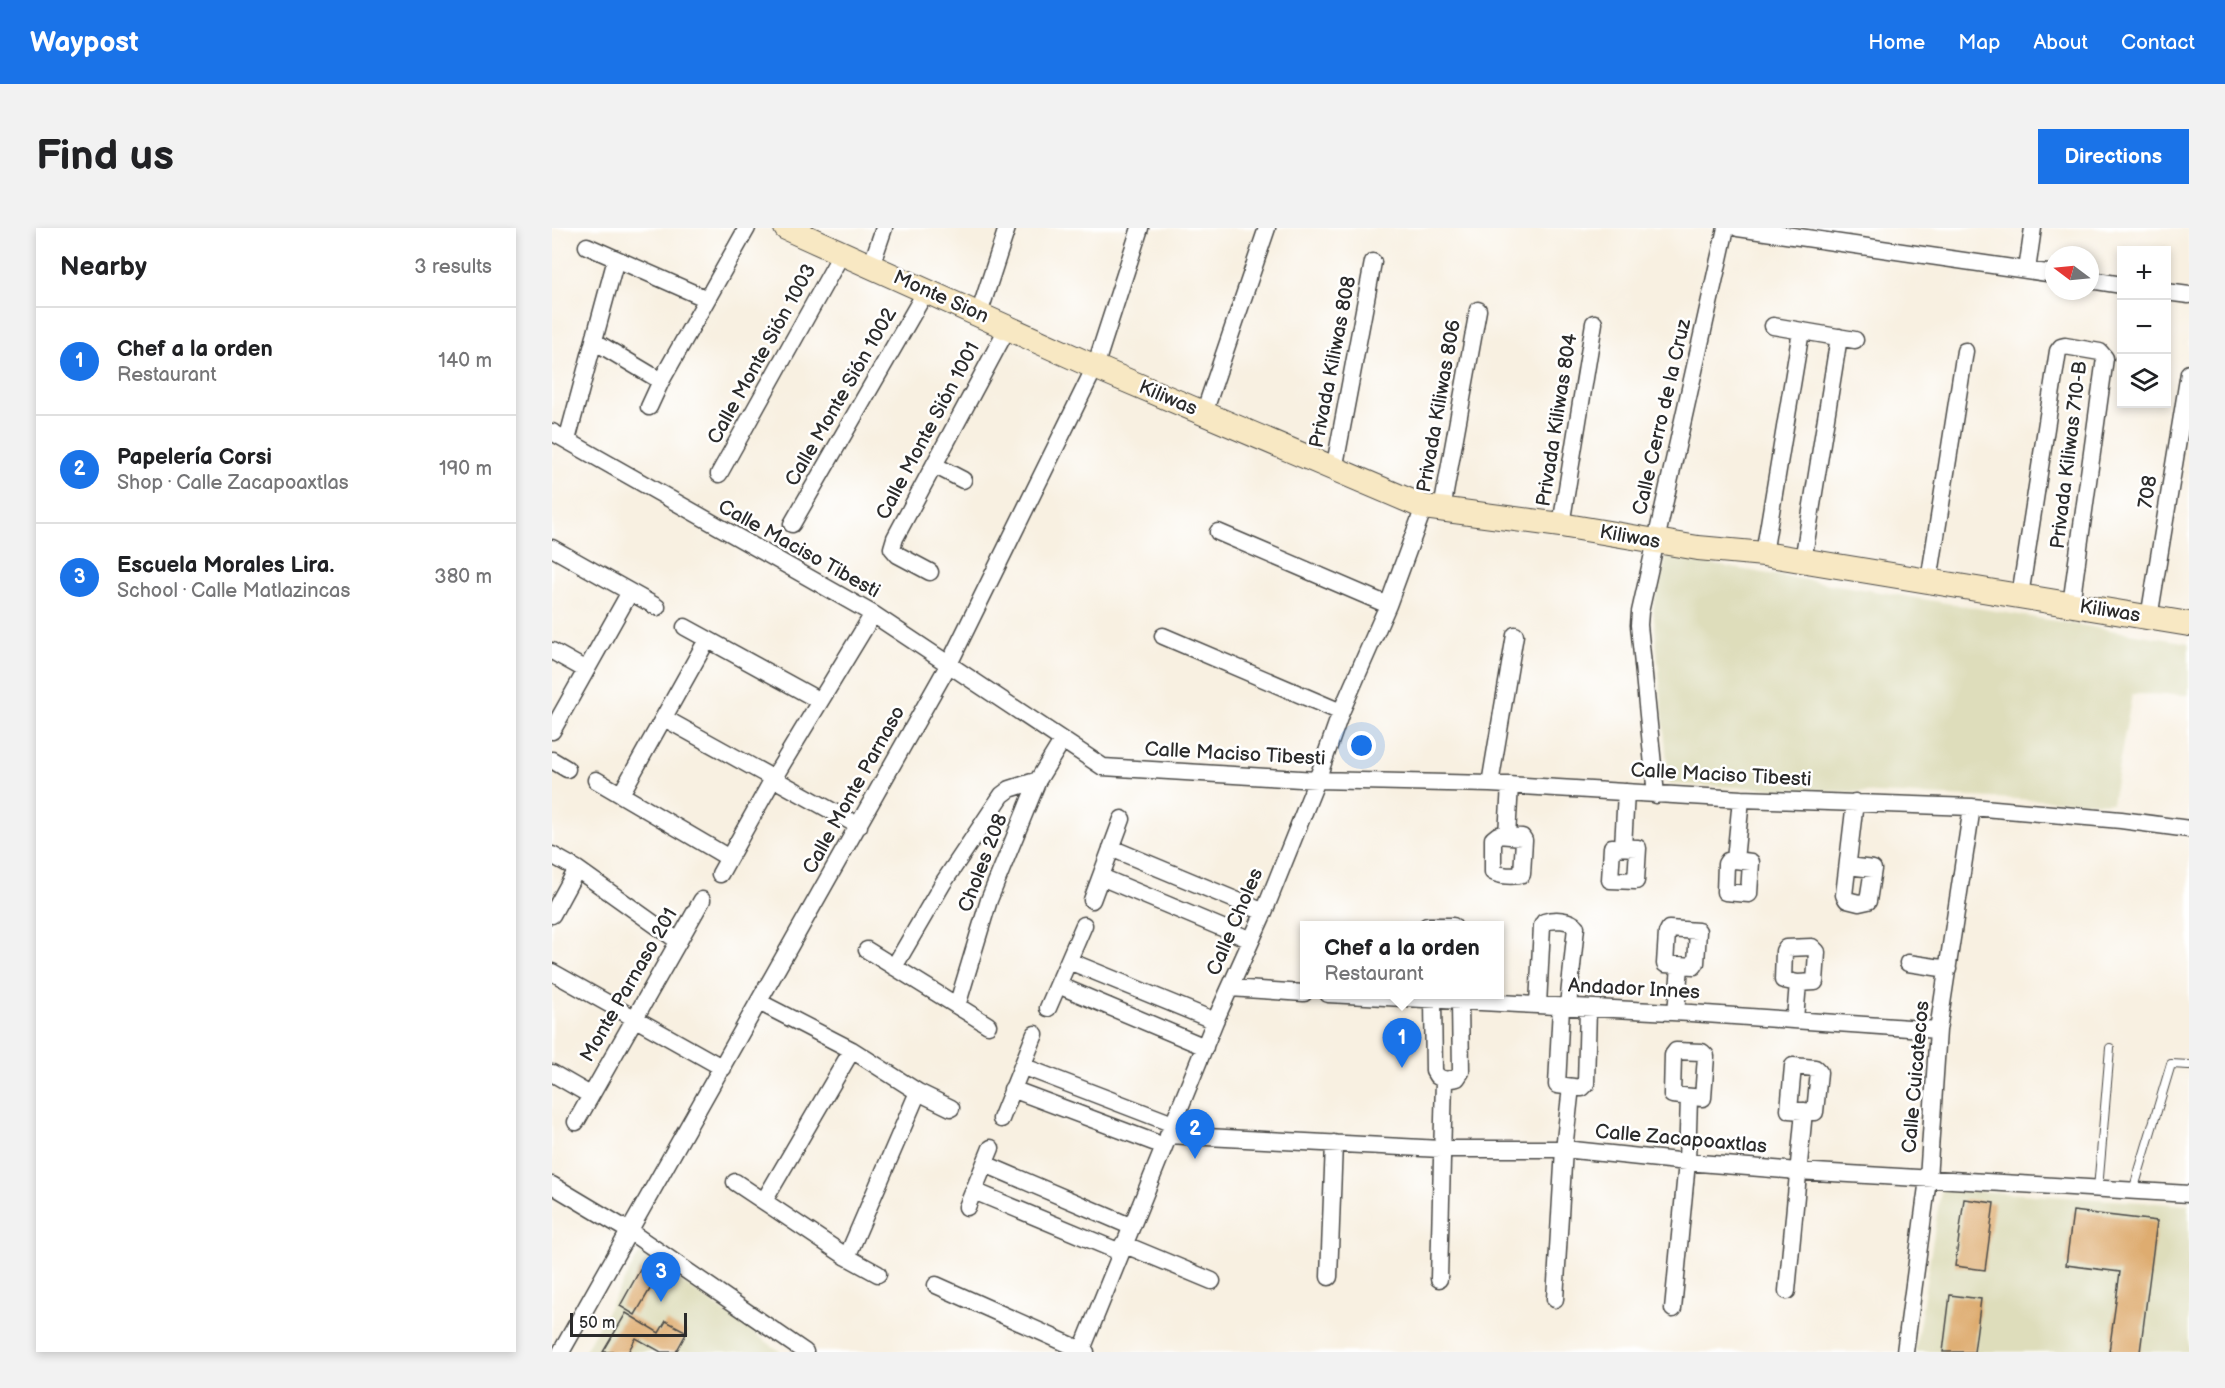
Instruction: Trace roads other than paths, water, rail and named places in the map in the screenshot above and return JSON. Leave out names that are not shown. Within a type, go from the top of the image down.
[{"type":"street","points":[[650,408],[661,381],[747,228]]},
{"type":"street","name":"Monte Sion","points":[[786,228],[1095,367]]},
{"type":"street","points":[[871,266],[884,228]]},
{"type":"street","points":[[979,314],[1007,228]]},
{"type":"street","name":"Calle Monte Parnaso","points":[[561,1352],[949,664],[1095,367],[1140,228]]},
{"type":"street","points":[[1204,412],[1267,228]]},
{"type":"street","name":"Calle Cerro de la Cruz","points":[[1656,795],[1639,625],[1655,542],[1726,228]]},
{"type":"street","points":[[1738,228],[2045,273]]},
{"type":"street","points":[[2027,270],[2034,228]]},
{"type":"street","points":[[587,246],[707,299]]},
{"type":"street","name":"Calle Monte Sión 1003","points":[[719,474],[842,253]]},
{"type":"street","points":[[559,436],[594,341],[616,259]]},
{"type":"street","name":"Privada Kiliwas 808","points":[[1334,470],[1373,262]]},
{"type":"street","points":[[2099,281],[2117,284]]},
{"type":"street","name":"Calle Monte Sión 1002","points":[[792,524],[926,291]]},
{"type":"street","points":[[2171,293],[2189,295]]},
{"type":"street","name":"Privada Kiliwas 806","points":[[1433,508],[1478,310]]},
{"type":"street","name":"Privada Kiliwas 804","points":[[1561,525],[1594,322]]},
{"type":"street","points":[[1773,326],[1847,338],[1803,561]]},
{"type":"street","name":"Calle Monte Sión 1001","points":[[930,572],[898,555],[892,548],[895,538],[1008,327]]},
{"type":"street","points":[[1764,554],[1801,331]]},
{"type":"street","points":[[594,341],[661,381]]},
{"type":"street","name":"Privada Kiliwas 710-B","points":[[2020,596],[2058,351],[2065,346],[2100,352],[2105,358],[2071,605]]},
{"type":"street","points":[[1929,581],[1965,351]]},
{"type":"street","name":"Kiliwas","points":[[1095,367],[1204,412],[1334,470],[1433,508],[1561,525],[1655,542],[1764,554],[2189,624]]},
{"type":"street","name":"708","points":[[2149,618],[2189,373]]},
{"type":"street","name":"Calle Maciso Tibesti","points":[[559,436],[873,614],[1096,764],[1111,769],[1317,780],[1490,784],[1741,799],[1972,807],[2121,820],[2189,829]]},
{"type":"street","points":[[934,465],[963,480]]},
{"type":"street","name":"Calle Choles","points":[[1083,1351],[1130,1226],[1215,1021],[1264,912],[1317,780],[1341,712],[1433,508]]},
{"type":"street","points":[[1218,532],[1388,605]]},
{"type":"street","points":[[552,548],[657,607]]},
{"type":"street","points":[[552,731],[630,592]]},
{"type":"street","points":[[720,874],[773,779],[873,614]]},
{"type":"street","points":[[685,627],[820,701]]},
{"type":"street","points":[[1490,784],[1515,635]]},
{"type":"street","points":[[1163,636],[1341,712]]},
{"type":"street","points":[[621,794],[706,640]]},
{"type":"street","points":[[552,651],[586,670]]},
{"type":"street","points":[[664,718],[859,826]]},
{"type":"street","name":"Choles 208","points":[[957,1006],[989,900],[1038,780],[1062,741]]},
{"type":"street","points":[[552,760],[567,769]]},
{"type":"street","points":[[596,780],[729,858]]},
{"type":"street","points":[[894,967],[943,882],[1002,795],[1010,789],[1038,780]]},
{"type":"street","points":[[1507,836],[1510,785]]},
{"type":"street","points":[[1623,848],[1626,792]]},
{"type":"street","points":[[1735,860],[1741,799]]},
{"type":"street","points":[[1848,867],[1854,802]]},
{"type":"street","name":"Calle Cuicatecos","points":[[1905,1352],[1928,1179],[1938,1030],[1972,807]]},
{"type":"street","points":[[1092,900],[1122,819]]},
{"type":"street","points":[[1111,848],[1264,912]]},
{"type":"street","points":[[552,855],[577,869],[678,941]]},
{"type":"street","points":[[552,915],[577,869]]},
{"type":"street","points":[[1101,878],[1251,940]]},
{"type":"street","name":"Monte Parnaso 201","points":[[576,1122],[702,900]]},
{"type":"street","points":[[1538,1005],[1542,926],[1548,921],[1570,922],[1576,927],[1556,1083],[1558,1087],[1582,1088],[1586,1084],[1588,1008]]},
{"type":"street","points":[[1048,1008],[1084,925]]},
{"type":"street","points":[[867,950],[988,1025]]},
{"type":"street","points":[[1069,961],[1215,1021]]},
{"type":"street","points":[[1908,963],[1948,969]]},
{"type":"street","points":[[1676,1012],[1680,967]]},
{"type":"street","points":[[552,972],[723,1068]]},
{"type":"street","points":[[1795,1019],[1798,983]]},
{"type":"street","points":[[1058,985],[1205,1047]]},
{"type":"street","points":[[1230,988],[1300,993]]},
{"type":"street","points":[[1439,999],[1461,1072],[1456,1078],[1444,1080],[1434,1071],[1439,999]]},
{"type":"street","name":"Andador Innes","points":[[1439,999],[1795,1019],[1938,1030]]},
{"type":"street","points":[[759,1002],[852,1050],[918,1092],[951,1108]]},
{"type":"street","points":[[1001,1119],[1035,1034]]},
{"type":"street","points":[[764,1201],[852,1050]]},
{"type":"street","points":[[1022,1066],[1168,1135]]},
{"type":"street","points":[[552,1073],[590,1095]]},
{"type":"street","points":[[1439,1279],[1444,1080]]},
{"type":"street","points":[[1555,1299],[1570,1087]]},
{"type":"street","points":[[1012,1089],[1168,1135]]},
{"type":"street","points":[[847,1257],[918,1092]]},
{"type":"street","points":[[1673,1309],[1687,1162],[1689,1098]]},
{"type":"street","points":[[1787,1291],[1804,1111]]},
{"type":"street","name":"Calle Zacapoaxtlas","points":[[1168,1135],[1442,1149],[1564,1149],[1798,1171],[2189,1194]]},
{"type":"street","points":[[1329,1277],[1334,1143]]},
{"type":"street","points":[[967,1207],[988,1156],[1130,1226]]},
{"type":"street","points":[[735,1182],[847,1257],[878,1274]]},
{"type":"street","points":[[552,1185],[629,1231],[805,1352]]},
{"type":"street","points":[[974,1191],[1212,1281]]},
{"type":"street","points":[[936,1285],[1083,1351]]},
{"type":"lane","points":[[2097,1189],[2110,1048]]},
{"type":"lane","points":[[2133,1191],[2171,1064],[2189,1065]]},
{"type":"place","name":"Chef a la orden","points":[[1402,1068]]},
{"type":"place","name":"Papelería Corsi","points":[[1195,1159]]},
{"type":"place","name":"Escuela Morales Lira.","points":[[661,1302]]}]
